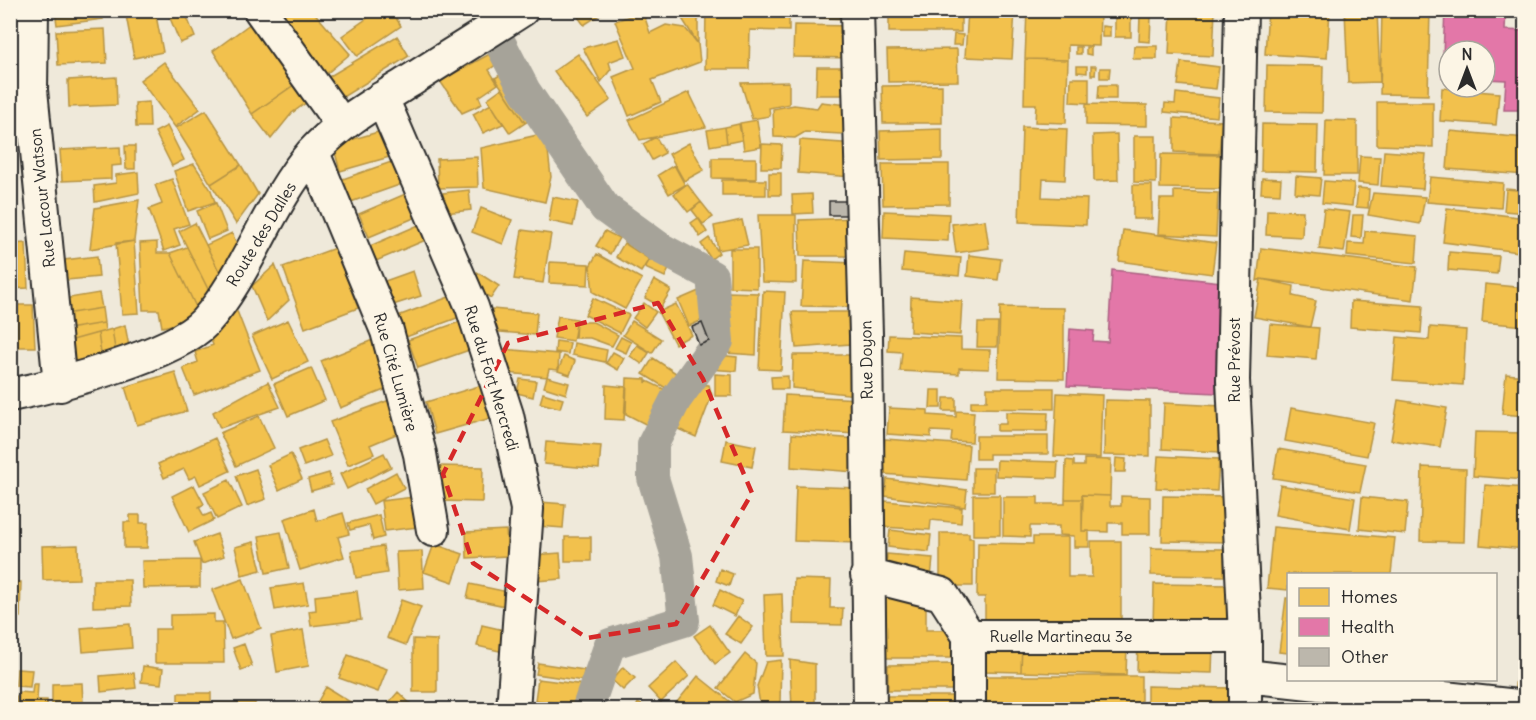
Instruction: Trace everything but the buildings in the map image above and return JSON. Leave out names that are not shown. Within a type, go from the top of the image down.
[{"type":"street","name":"Rue Lacour Watson","points":[[32,10],[21,90],[60,385]]},
{"type":"street","points":[[260,10],[342,125]]},
{"type":"street","name":"Route des Dalles","points":[[10,395],[60,385],[166,347],[204,323],[230,286],[270,213],[313,153],[342,125],[522,10]]},
{"type":"street","name":"Rue Doyon","points":[[857,10],[866,335],[870,710]]},
{"type":"street","name":"Rue Prévost","points":[[1241,10],[1233,381],[1245,636],[1245,710]]},
{"type":"street","name":"Rue du Fort Mercredi","points":[[382,98],[472,307],[507,415],[527,509],[513,710]]},
{"type":"street","name":"Rue Cité Lumière","points":[[313,153],[387,331],[420,453],[433,530]]},
{"type":"street","name":"Ruelle Martineau 3e","points":[[867,575],[942,594],[969,636],[1245,636]]},
{"type":"street","points":[[969,636],[969,710]]},
{"type":"street","points":[[1246,676],[1287,681]]},
{"type":"street","points":[[1291,681],[1526,707]]},
{"type":"highlighted area","points":[[658,303],[703,379],[752,493],[676,624],[587,638],[473,563],[443,474],[508,343]]},
{"type":"waterway","points":[[483,10],[525,91],[605,208],[660,248],[712,276],[718,341],[676,399],[653,444],[653,478],[677,556],[684,621],[610,644],[587,710]]}]
